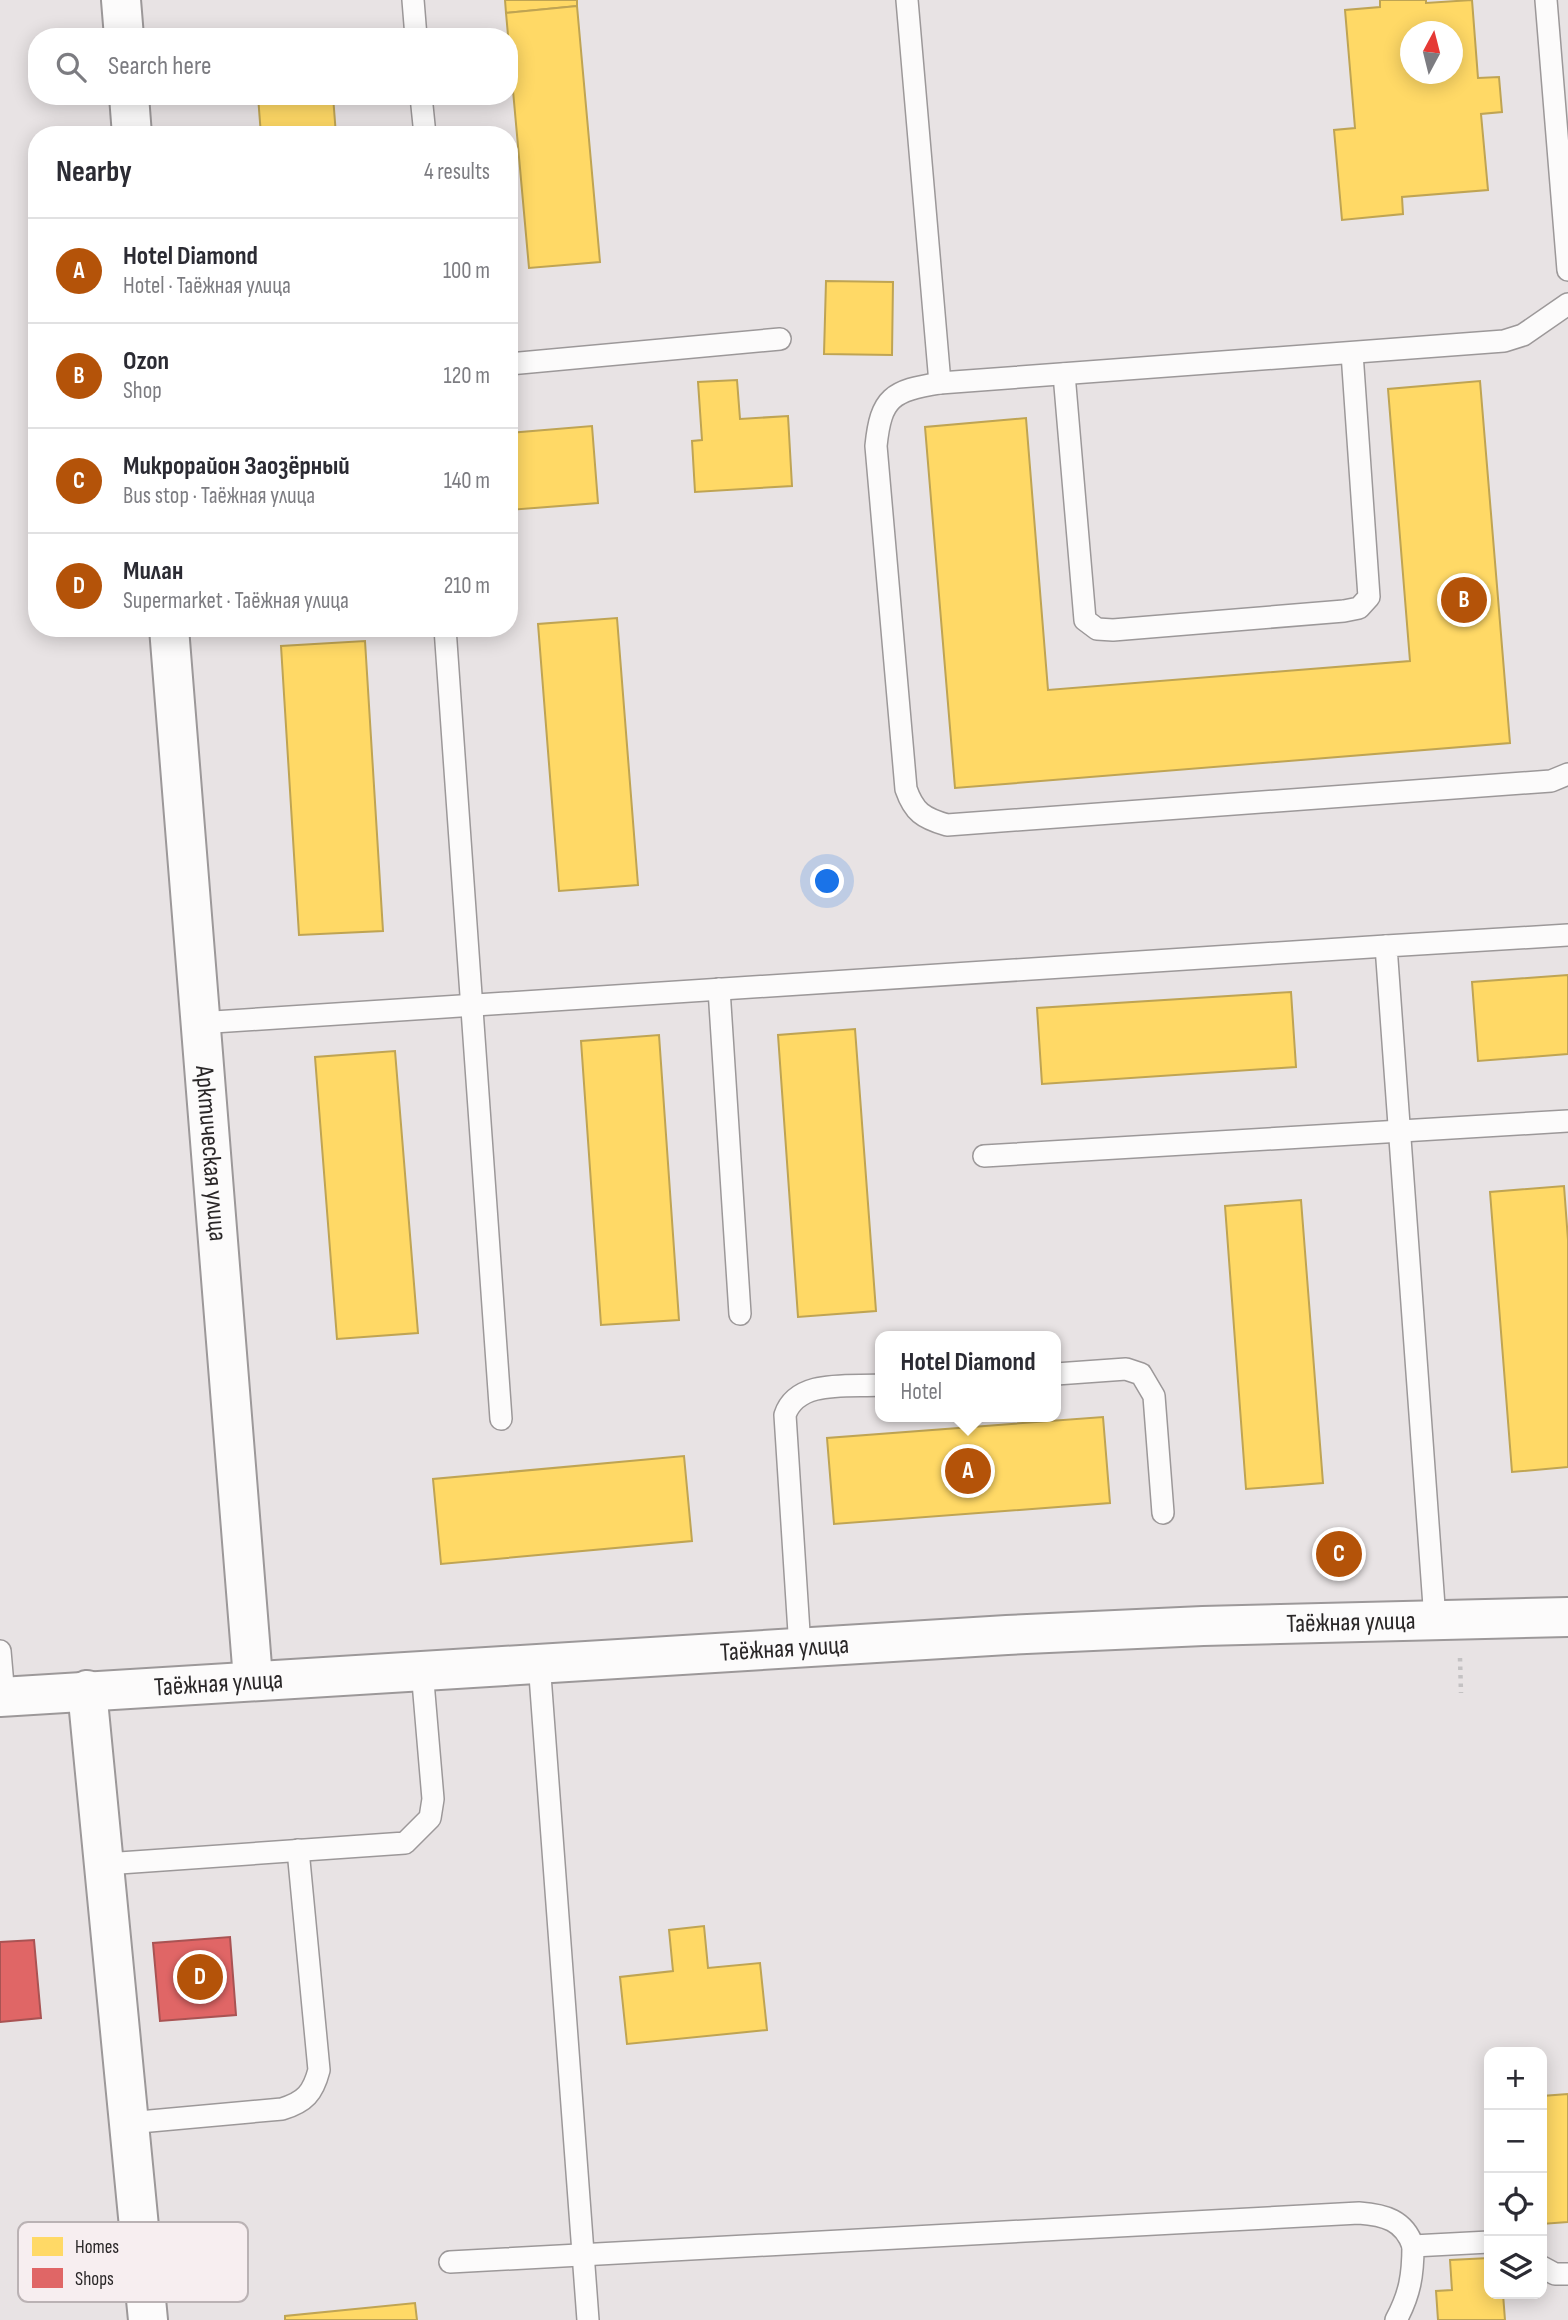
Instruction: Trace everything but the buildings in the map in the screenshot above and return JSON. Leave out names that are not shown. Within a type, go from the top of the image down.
[{"type":"street","points":[[121,0],[123,28]]},
{"type":"street","points":[[130,105],[131,126]]},
{"type":"street","name":"Арктическая улица","points":[[170,637],[198,1023],[253,1679]]},
{"type":"street","name":"Таёжная улица","points":[[2,1697],[539,1662],[1203,1626],[1568,1617]]},
{"type":"street","points":[[87,1690],[138,2222]]},
{"type":"street","points":[[146,2302],[148,2320]]},
{"type":"lane","points":[[413,0],[415,28]]},
{"type":"lane","points":[[907,0],[940,383]]},
{"type":"lane","points":[[1546,0],[1568,270]]},
{"type":"lane","points":[[422,105],[424,126]]},
{"type":"lane","points":[[1568,304],[1523,335],[1504,341],[940,383],[906,389],[887,404],[879,420],[876,446],[906,789],[913,809],[927,820],[947,825],[1552,780],[1568,774]]},
{"type":"lane","points":[[518,363],[780,339]]},
{"type":"lane","points":[[1064,374],[1085,620],[1097,629],[1113,630],[1343,611],[1359,608],[1369,597],[1352,353]]},
{"type":"lane","points":[[446,637],[501,1419]]},
{"type":"lane","points":[[198,1023],[1568,935]]},
{"type":"lane","points":[[1386,946],[1435,1620]]},
{"type":"lane","points":[[719,989],[740,1314]]},
{"type":"lane","points":[[984,1156],[1568,1121]]},
{"type":"lane","points":[[1061,1374],[1126,1369],[1141,1374],[1154,1396],[1163,1513]]},
{"type":"lane","points":[[800,1648],[785,1415],[795,1396],[808,1390],[875,1385]]},
{"type":"lane","points":[[0,1651],[2,1697]]},
{"type":"lane","points":[[539,1662],[588,2320]]},
{"type":"lane","points":[[105,1864],[405,1843],[430,1818],[433,1799],[422,1670]]},
{"type":"lane","points":[[128,2123],[282,2109],[301,2103],[314,2089],[319,2070],[298,1850]]},
{"type":"lane","points":[[450,2262],[1359,2213],[1378,2215],[1403,2226],[1413,2246],[1412,2282],[1396,2320]]},
{"type":"lane","points":[[1413,2246],[1484,2242]]},
{"type":"lane","points":[[1547,2270],[1555,2274],[1568,2274]]},
{"type":"place","name":"Ozon","points":[[1464,600]]},
{"type":"place","name":"Hotel Diamond","points":[[968,1471]]},
{"type":"place","name":"Микрорайон Заозёрный","points":[[1339,1554]]},
{"type":"place","name":"Милан","points":[[200,1977]]}]
